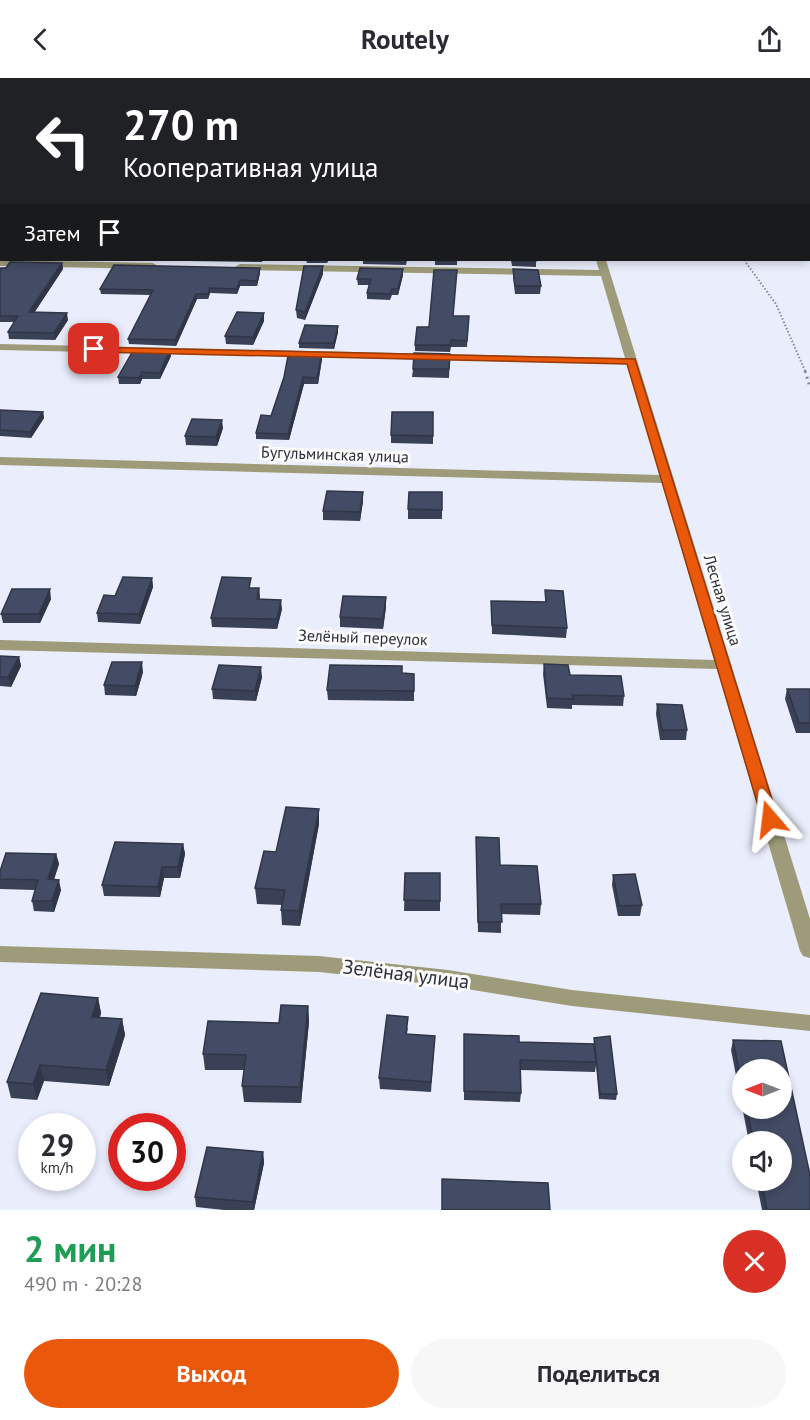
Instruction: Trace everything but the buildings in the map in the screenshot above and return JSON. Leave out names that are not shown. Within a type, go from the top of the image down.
[{"type":"street","points":[[0,263],[166,266]]},
{"type":"street","points":[[226,267],[603,266]]},
{"type":"street","name":"Лесная улица","points":[[603,266],[810,951]]},
{"type":"street","points":[[0,347],[632,361]]},
{"type":"street","name":"Бугульминская улица","points":[[0,461],[668,479]]},
{"type":"street","name":"Зелёный переулок","points":[[0,645],[724,665]]},
{"type":"street","name":"Зелёная улица","points":[[0,954],[319,964],[448,978],[572,998],[810,1023]]},
{"type":"path","points":[[745,261],[776,304],[804,366],[810,387]]},
{"type":"route","points":[[94,349],[632,361],[770,819]]}]
